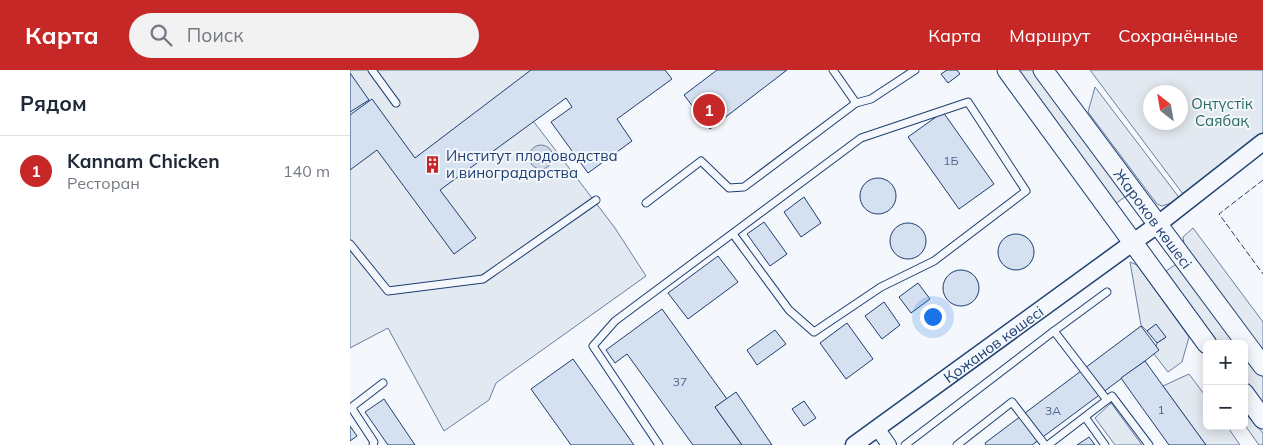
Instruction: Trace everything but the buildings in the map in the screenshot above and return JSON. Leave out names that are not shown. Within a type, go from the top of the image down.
[{"type":"main road","name":"Жароков көшесі","points":[[1007,70],[1205,340]]},
{"type":"main road","name":"Жароков көшесі","points":[[1043,70],[1263,366]]},
{"type":"main road","points":[[1248,398],[1263,419]]},
{"type":"street","points":[[1157,225],[1263,142]]},
{"type":"street","name":"Қожанов көшесі","points":[[854,445],[1157,225]]},
{"type":"street","points":[[876,428],[889,445]]},
{"type":"lane","points":[[372,70],[396,103]]},
{"type":"lane","points":[[832,70],[856,103]]},
{"type":"lane","points":[[646,203],[701,161],[729,188],[744,187],[856,103],[871,99],[914,70]]},
{"type":"lane","points":[[659,445],[593,346],[615,322],[860,138],[968,102],[1026,191],[934,261],[881,287],[814,332],[789,310],[733,234]]},
{"type":"lane","points":[[350,244],[388,291],[482,279],[596,200]]},
{"type":"lane","points":[[905,445],[1107,292]]},
{"type":"lane","points":[[1054,332],[1106,400]]},
{"type":"lane","points":[[373,445],[374,442],[353,410],[354,406],[383,383]]},
{"type":"lane","points":[[957,445],[1012,402],[1046,445],[1112,396],[1149,445]]},
{"type":"lane","points":[[1084,417],[1105,445]]},
{"type":"green space","points":[[350,70],[535,70],[511,92],[615,228],[646,276],[496,383],[489,400],[444,431],[388,328],[350,348]]},
{"type":"green space","points":[[1017,70],[1038,70],[1129,194],[1115,204]]},
{"type":"green space","name":"Оңтүстік Саябақ","points":[[1090,70],[1263,70],[1263,133],[1183,194]]},
{"type":"green space","points":[[1095,87],[1181,200],[1162,206],[1157,204],[1088,112]]},
{"type":"green space","points":[[1193,228],[1263,322],[1263,350],[1184,244],[1183,237]]},
{"type":"green space","points":[[1183,259],[1244,340],[1204,340],[1158,277]]},
{"type":"green space","points":[[1130,262],[1137,265],[1189,337],[1182,362],[1168,372],[1154,354],[1157,343],[1165,338],[1156,325],[1147,331],[1141,325]]},
{"type":"green space","points":[[1248,346],[1263,366],[1263,419],[1248,398]]},
{"type":"green space","points":[[1189,374],[1203,393],[1203,430],[1230,430],[1240,445],[1206,445],[1163,386]]},
{"type":"green space","points":[[1111,403],[1142,445],[1115,445],[1095,418]]},
{"type":"green space","points":[[1248,416],[1263,433],[1263,445],[1259,445],[1248,430]]},
{"type":"shaded area","points":[[541,145],[550,148],[553,157],[550,166],[541,169],[532,166],[529,157],[532,148]]},
{"type":"fence","points":[[1263,180],[1219,214],[1263,274]]},
{"type":"place","name":"Kannam Chicken","points":[[709,110]]},
{"type":"place","name":"Институт плодоводства и виноградарства","points":[[432,164]]}]
